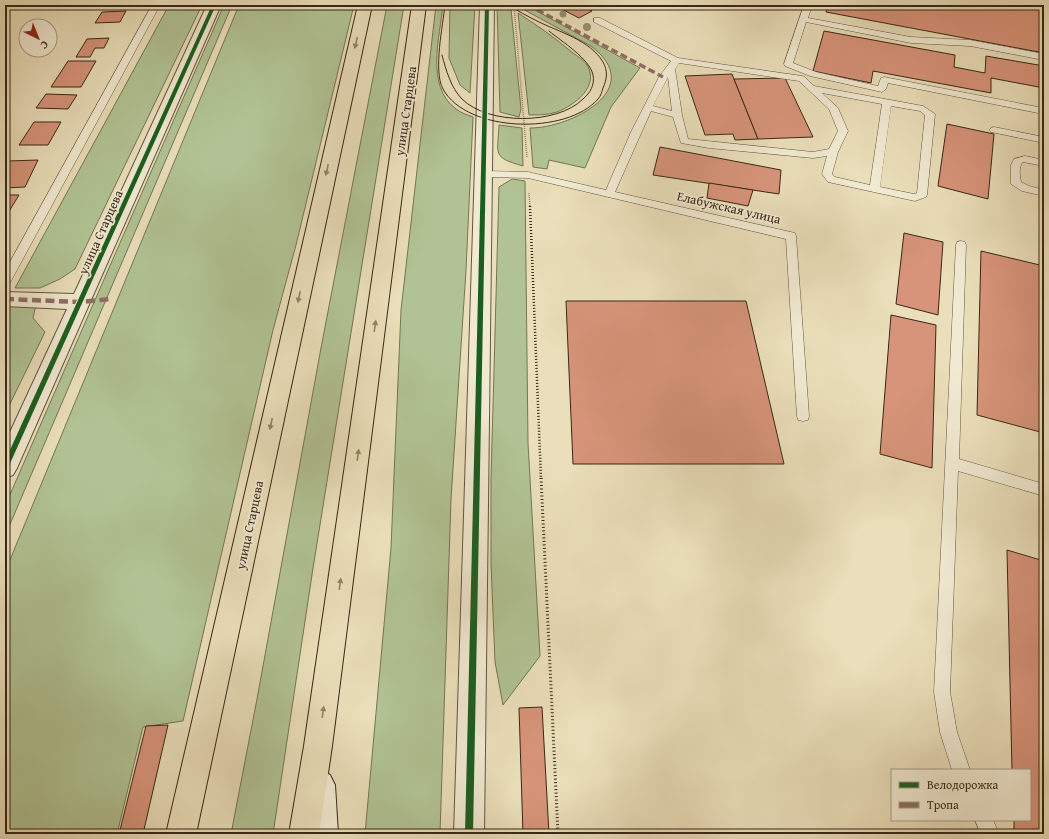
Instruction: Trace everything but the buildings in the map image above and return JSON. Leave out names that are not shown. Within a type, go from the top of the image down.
[{"type":"main road","name":"улица Старцева","points":[[181,834],[365,5]]},
{"type":"main road","name":"улица Старцева","points":[[304,834],[318,746],[419,5]]},
{"type":"street","name":"улица Старцева","points":[[5,468],[214,5]]},
{"type":"street","points":[[469,834],[487,5]]},
{"type":"street","points":[[5,300],[80,302]]},
{"type":"street","points":[[318,746],[323,834]]},
{"type":"lane","points":[[5,281],[156,5]]},
{"type":"lane","points":[[808,5],[788,64],[812,74],[882,89],[884,80],[1038,110]]},
{"type":"lane","points":[[803,19],[911,40],[927,42],[964,42],[1044,56]]},
{"type":"lane","points":[[597,20],[676,60],[802,79],[833,108],[843,131],[833,152],[827,174],[832,180],[915,198],[922,195],[930,114],[923,109],[812,88]]},
{"type":"lane","points":[[609,194],[636,132],[663,77],[671,69],[676,60]]},
{"type":"lane","points":[[671,69],[677,115],[684,141],[709,146],[813,155],[833,152]]},
{"type":"lane","points":[[875,189],[887,102]]},
{"type":"lane","points":[[648,108],[677,115]]},
{"type":"lane","points":[[994,130],[1044,140]]},
{"type":"lane","points":[[1044,163],[1022,159],[1017,160],[1015,170],[1016,184],[1026,189],[1044,193]]},
{"type":"lane","name":"Елабужская улица","points":[[483,174],[528,175],[791,236],[803,416]]},
{"type":"lane","points":[[961,245],[942,692],[946,725],[955,757],[961,769]]},
{"type":"lane","points":[[952,463],[1044,490]]},
{"type":"lane","points":[[984,821],[990,834]]},
{"type":"path","points":[[514,5],[528,175],[549,670],[558,834]]},
{"type":"green space","points":[[169,5],[202,5],[75,269],[60,279],[40,288],[15,288]]},
{"type":"green space","points":[[224,5],[232,5],[5,536],[5,506]]},
{"type":"green space","points":[[239,5],[354,5],[296,245],[273,330],[183,721],[143,727],[117,834],[5,834],[5,572]]},
{"type":"green space","points":[[387,5],[404,5],[313,568],[273,834],[231,834],[321,348]]},
{"type":"green space","points":[[436,5],[443,5],[437,60],[437,74],[440,88],[446,99],[456,109],[473,117],[466,270],[451,499],[440,834],[365,834],[391,548],[401,310]]},
{"type":"green space","points":[[450,5],[475,5],[470,93],[460,85],[449,58]]},
{"type":"green space","points":[[497,5],[506,5],[511,9],[521,109],[519,117],[500,112]]},
{"type":"green space","points":[[518,5],[526,5],[640,68],[611,107],[585,168],[549,160],[547,169],[533,167],[530,128],[547,126],[565,121],[582,113],[597,103],[608,91],[611,77],[606,62],[591,46],[519,7]]},
{"type":"green space","points":[[518,13],[546,32],[587,65],[590,73],[588,87],[578,100],[564,109],[547,114],[529,115]]},
{"type":"green space","points":[[499,125],[522,128],[523,166],[501,157],[498,148]]},
{"type":"green space","points":[[512,179],[525,181],[528,443],[540,656],[503,705],[495,662],[491,564],[491,480],[499,187]]},
{"type":"green space","points":[[5,303],[36,305],[33,318],[45,332],[5,414]]},
{"type":"tram line","points":[[445,5],[439,60],[440,81],[443,89],[455,104],[473,114],[494,121],[518,124],[542,123],[564,119],[583,111],[598,99],[601,95],[606,78],[606,69],[605,65],[597,54],[573,37],[537,21],[508,5]]},
{"type":"tram line","points":[[442,55],[447,73],[458,95],[474,108],[488,114],[505,117],[540,117],[557,114],[571,108],[586,97],[593,82],[593,75],[587,63],[549,31]]},
{"type":"marked path","points":[[528,5],[663,77]]},
{"type":"marked path","points":[[5,299],[80,302],[111,299]]},
{"type":"cycle path","points":[[5,468],[214,5]]},
{"type":"cycle path","points":[[469,834],[487,5]]}]
